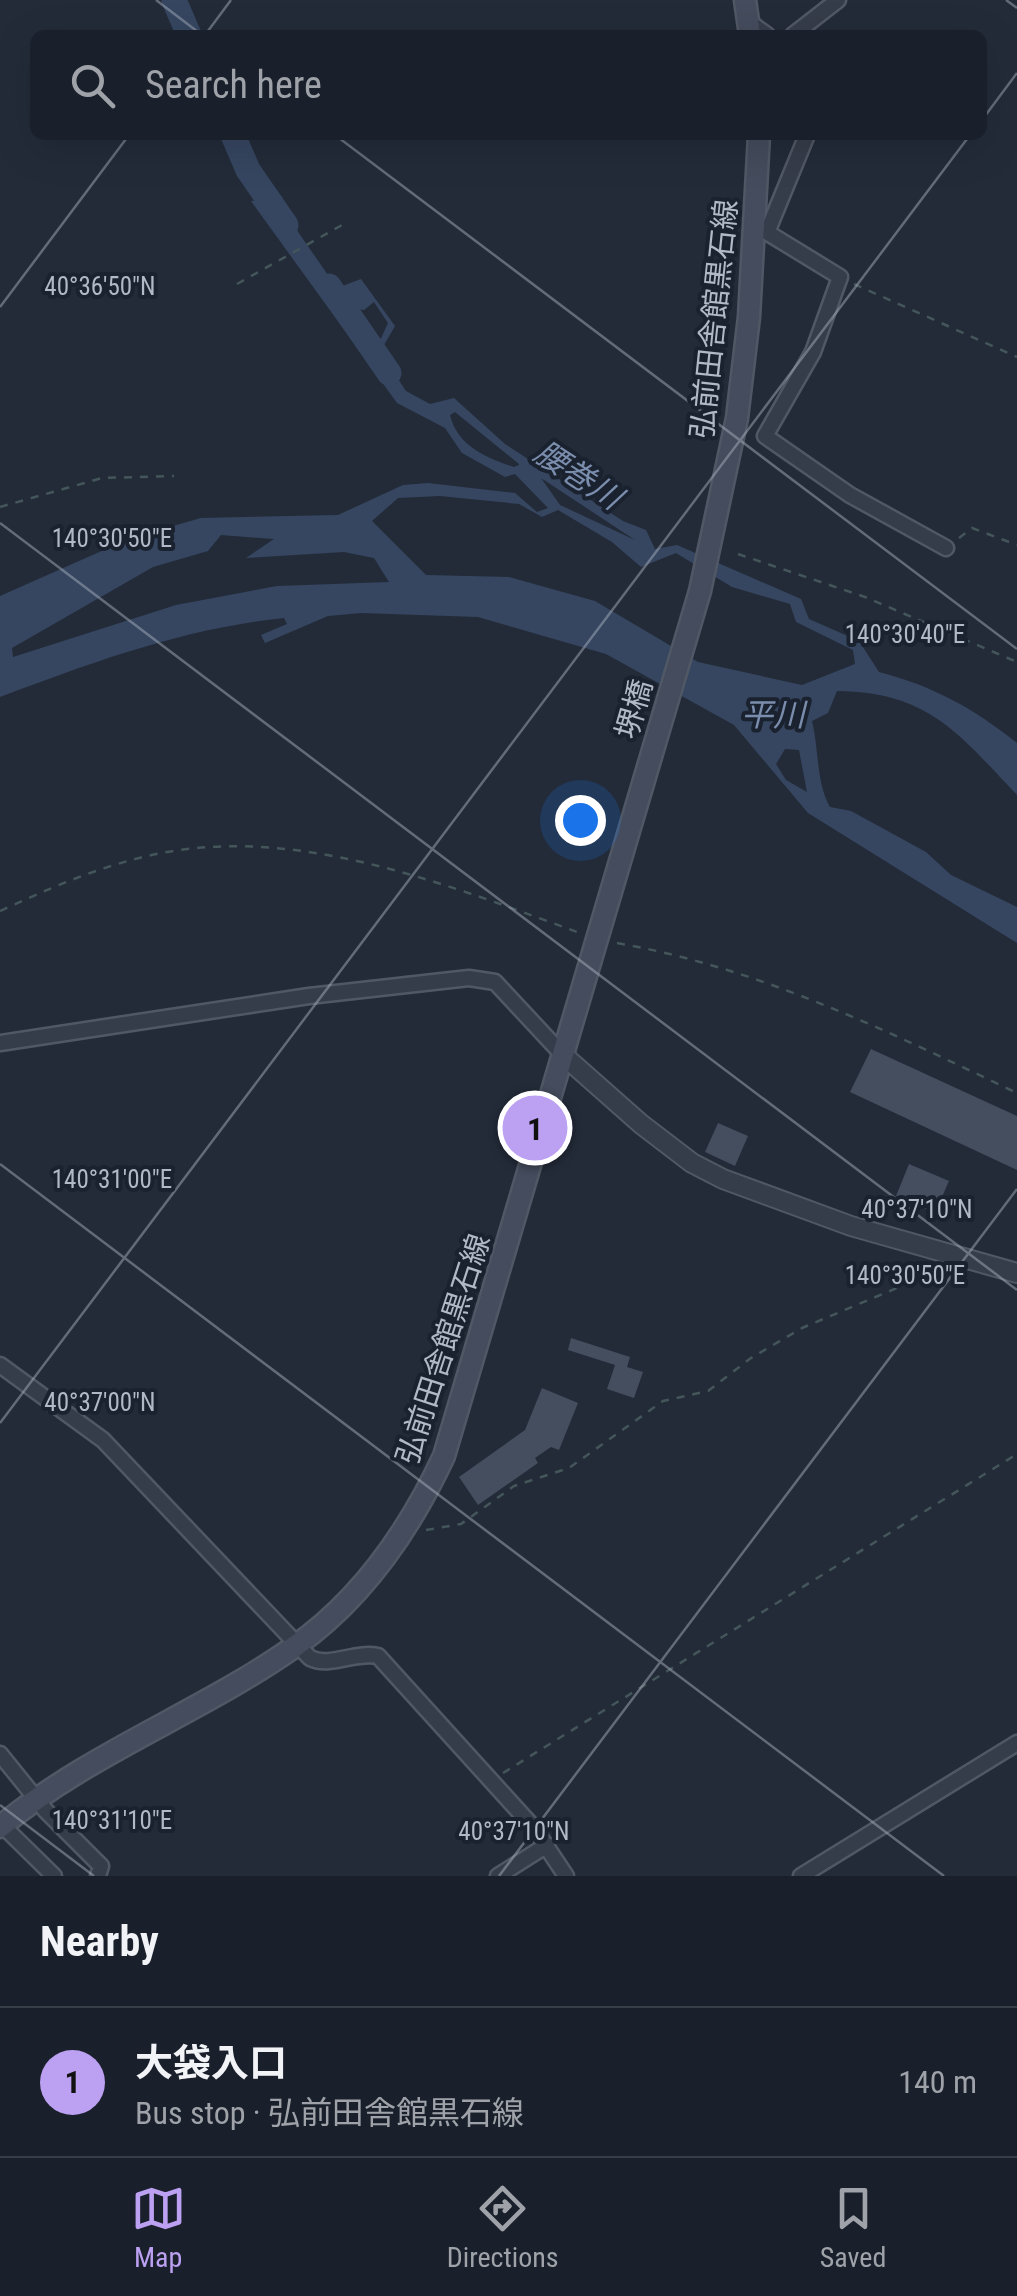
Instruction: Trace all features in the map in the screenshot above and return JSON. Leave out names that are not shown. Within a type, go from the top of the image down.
[{"type":"main road","points":[[745,0],[750,28]]},
{"type":"main road","name":"弘前田舎館黒石線","points":[[719,507],[737,418],[762,228],[759,140]]},
{"type":"main road","name":"堺橋","points":[[600,933],[700,591],[719,507]]},
{"type":"main road","name":"弘前田舎館黒石線","points":[[1,1826],[38,1799],[297,1645],[349,1599],[405,1528],[444,1456],[463,1401],[600,933]]},
{"type":"street","points":[[799,30],[838,0]]},
{"type":"street","points":[[805,140],[762,228],[840,277],[812,352],[764,436],[850,495],[946,548]]},
{"type":"street","points":[[0,1043],[308,996],[469,978],[496,982],[564,1055],[641,1124],[692,1163],[722,1179],[851,1226],[1017,1274]]},
{"type":"street","points":[[0,1365],[103,1440],[297,1645],[319,1662],[363,1653],[378,1656],[547,1845],[566,1876]]},
{"type":"street","points":[[801,1876],[1017,1743]]},
{"type":"street","points":[[0,1754],[101,1866],[98,1876]]},
{"type":"street","points":[[1,1826],[54,1876]]},
{"type":"street","points":[[498,1876],[547,1845]]},
{"type":"path","points":[[237,284],[342,225]]},
{"type":"path","points":[[840,277],[1017,356]]},
{"type":"path","points":[[0,507],[102,478],[174,476]]},
{"type":"path","points":[[946,548],[972,528],[1017,545]]},
{"type":"path","points":[[738,554],[864,597],[1017,662]]},
{"type":"path","points":[[0,910],[88,871],[182,850],[297,849],[446,888],[794,990],[1017,1094]]},
{"type":"path","points":[[405,1528],[446,1530],[514,1486],[570,1468],[662,1401],[708,1391],[751,1358],[802,1328],[904,1285],[924,1272],[940,1250]]},
{"type":"path","points":[[490,1782],[1017,1454]]},
{"type":"water","name":"平川","points":[[282,196],[287,216],[337,288],[361,279],[395,326],[380,352],[406,391],[430,404],[454,398],[505,444],[623,521],[646,530],[655,549],[677,545],[801,599],[809,619],[859,641],[879,672],[952,700],[1017,743],[1017,795],[959,736],[919,708],[896,699],[837,691],[828,713],[812,721],[820,777],[830,807],[851,811],[926,852],[951,875],[1017,907],[1017,943],[808,813],[734,725],[606,654],[478,617],[361,613],[328,616],[265,643],[261,635],[287,624],[284,618],[247,623],[140,648],[0,697],[0,596],[131,538],[201,518],[338,515],[403,485],[428,483],[515,493],[537,512],[548,508],[515,474],[505,477],[462,453],[445,428],[397,403],[251,201]],"holes":[[[374,302],[388,323],[377,347],[365,345],[346,320],[350,308],[364,310]],[[455,412],[519,465],[514,467],[484,455],[466,443],[450,415]],[[541,478],[635,540],[560,505]],[[440,496],[519,504],[542,517],[558,510],[612,542],[641,567],[676,553],[732,587],[790,604],[796,622],[853,650],[855,664],[802,685],[698,662],[595,601],[509,577],[426,575],[372,521],[398,498]],[[221,535],[274,539],[246,558],[344,552],[374,558],[389,582],[277,586],[176,605],[13,657],[12,648],[153,567],[208,551]],[[785,749],[799,750],[807,792],[786,780],[776,764]]]},
{"type":"building","points":[[871,1049],[1017,1116],[1017,1170],[850,1092]]},
{"type":"building","points":[[718,1123],[748,1136],[735,1166],[705,1152]]},
{"type":"building","points":[[909,1164],[949,1181],[935,1213],[896,1196]]},
{"type":"building","points":[[571,1338],[630,1357],[627,1367],[643,1372],[634,1398],[607,1389],[615,1365],[568,1350]]},
{"type":"building","points":[[542,1388],[578,1403],[559,1450],[551,1447],[535,1458],[538,1463],[478,1505],[459,1477],[525,1430]]},
{"type":"waterway","name":"腰巻川","points":[[174,0],[187,30]]},
{"type":"waterway","name":"腰巻川","points":[[235,140],[248,170],[286,225]]},
{"type":"waterway","name":"腰巻川","points":[[329,286],[389,373]]},
{"type":"place","name":"大袋入口","points":[[535,1128]]}]
